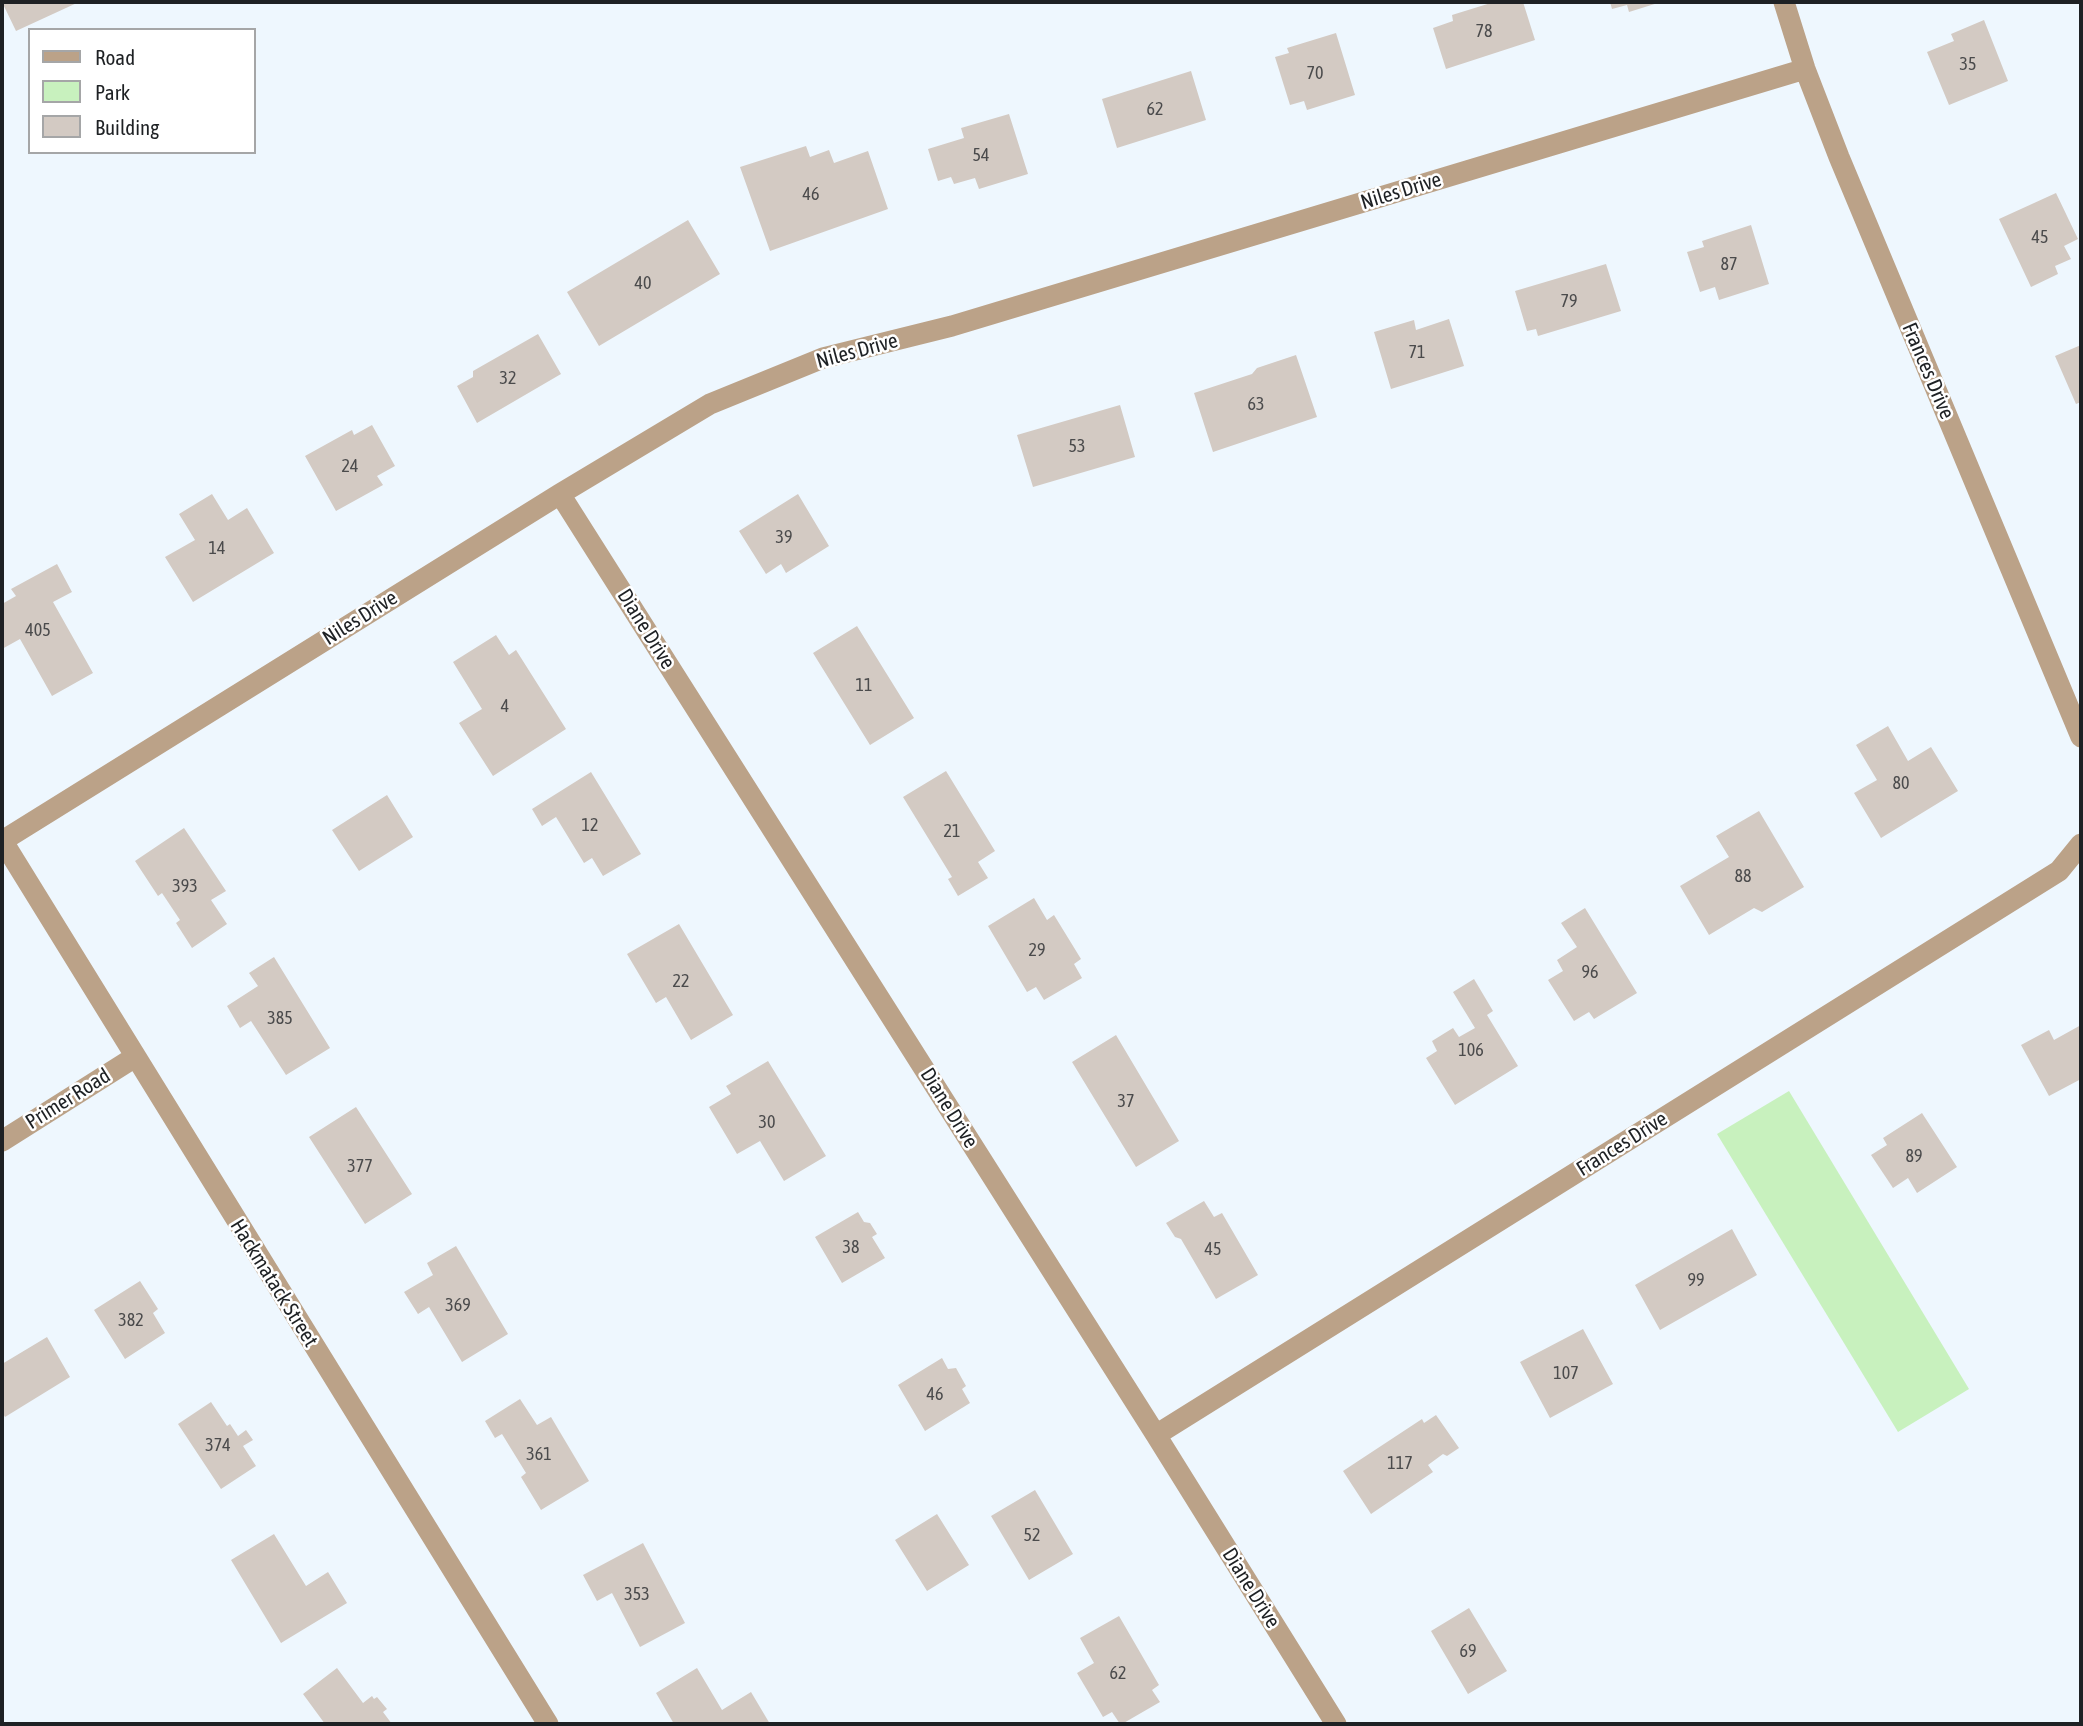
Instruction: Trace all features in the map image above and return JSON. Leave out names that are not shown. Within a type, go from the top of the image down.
[{"type":"street","name":"Frances Drive","points":[[1784,2],[1805,69],[1839,157],[2081,737]]},
{"type":"street","name":"Niles Drive","points":[[2,841],[560,494],[710,404],[823,358],[952,326],[1805,69]]},
{"type":"street","name":"Diane Drive","points":[[560,494],[1336,1724]]},
{"type":"street","name":"Hackmatack Street","points":[[2,841],[548,1724]]},
{"type":"street","name":"Frances Drive","points":[[1156,1435],[2059,871],[2081,844]]},
{"type":"street","name":"Primer Road","points":[[2,1141],[135,1057]]},
{"type":"green space","points":[[1789,1091],[1969,1389],[1898,1432],[1717,1134]]},
{"type":"building","points":[[2,2],[79,2],[16,31]]},
{"type":"building","points":[[1494,2],[1523,2],[1535,40],[1446,69],[1433,28],[1453,21],[1452,15]]},
{"type":"building","points":[[1610,2],[1661,2],[1629,12],[1627,5],[1612,9]]},
{"type":"building","points":[[1984,20],[2008,81],[1949,105],[1927,52],[1954,41],[1951,34]]},
{"type":"building","points":[[1336,33],[1355,95],[1307,110],[1304,101],[1290,105],[1275,57],[1289,53],[1287,48]]},
{"type":"building","points":[[1191,71],[1206,120],[1117,148],[1102,99]]},
{"type":"building","points":[[1009,114],[1028,174],[979,189],[975,178],[954,184],[951,177],[938,181],[928,149],[964,138],[961,128]]},
{"type":"building","points":[[806,146],[810,157],[829,150],[834,163],[868,151],[888,209],[770,251],[740,167]]},
{"type":"building","points":[[2056,193],[2078,239],[2064,246],[2071,259],[2055,266],[2058,274],[2031,287],[1999,219]]},
{"type":"building","points":[[688,220],[720,274],[599,346],[567,292]]},
{"type":"building","points":[[1751,225],[1769,284],[1719,300],[1715,287],[1700,292],[1687,252],[1704,247],[1702,241]]},
{"type":"building","points":[[1606,264],[1621,311],[1538,336],[1536,329],[1527,331],[1515,291]]},
{"type":"building","points":[[1449,319],[1464,366],[1391,389],[1374,332],[1414,320],[1416,330]]},
{"type":"building","points":[[538,334],[561,374],[477,423],[457,386],[473,377],[473,371]]},
{"type":"building","points":[[2081,345],[2081,402],[2076,404],[2055,356]]},
{"type":"building","points":[[1296,355],[1317,417],[1213,452],[1194,393],[1252,374],[1257,368]]},
{"type":"building","points":[[1120,405],[1135,457],[1033,487],[1017,435]]},
{"type":"building","points":[[372,425],[395,466],[377,476],[383,485],[336,511],[305,456],[352,430],[354,435]]},
{"type":"building","points":[[212,494],[228,520],[247,508],[274,553],[193,602],[165,557],[195,540],[179,514]]},
{"type":"building","points":[[798,494],[829,546],[786,573],[781,564],[766,574],[739,531]]},
{"type":"building","points":[[57,564],[72,592],[53,602],[93,673],[52,696],[20,639],[2,649],[2,604],[16,596],[11,589]]},
{"type":"building","points":[[857,626],[914,718],[870,745],[813,653]]},
{"type":"building","points":[[496,635],[509,655],[516,650],[566,729],[493,776],[459,723],[482,709],[453,662]]},
{"type":"building","points":[[1888,726],[1908,761],[1931,747],[1958,791],[1881,838],[1854,793],[1877,780],[1856,745]]},
{"type":"building","points":[[946,771],[995,851],[978,862],[988,878],[958,896],[948,879],[952,877],[903,797]]},
{"type":"building","points":[[591,772],[641,854],[603,876],[592,858],[584,863],[556,817],[542,826],[532,809]]},
{"type":"building","points":[[387,795],[413,837],[359,871],[332,830]]},
{"type":"building","points":[[1759,811],[1804,887],[1762,912],[1754,908],[1709,935],[1680,886],[1729,857],[1716,836]]},
{"type":"building","points":[[184,828],[226,891],[211,900],[227,924],[192,948],[176,923],[180,920],[162,893],[158,896],[135,861]]},
{"type":"building","points":[[1034,898],[1047,920],[1054,915],[1081,959],[1074,964],[1082,978],[1044,1000],[1036,987],[1027,992],[988,926]]},
{"type":"building","points":[[1585,908],[1637,993],[1594,1019],[1589,1012],[1574,1021],[1548,980],[1563,971],[1557,960],[1577,947],[1561,923]]},
{"type":"building","points":[[679,924],[733,1015],[691,1040],[666,997],[656,1003],[627,954]]},
{"type":"building","points":[[274,957],[330,1048],[286,1075],[251,1021],[240,1028],[227,1006],[258,986],[249,973]]},
{"type":"building","points":[[1474,979],[1493,1011],[1487,1015],[1518,1066],[1455,1105],[1426,1058],[1437,1051],[1432,1041],[1453,1028],[1459,1037],[1475,1028],[1453,992]]},
{"type":"building","points":[[2081,1025],[2081,1079],[2049,1096],[2021,1045],[2049,1030],[2054,1040]]},
{"type":"building","points":[[1116,1035],[1179,1141],[1136,1167],[1072,1062]]},
{"type":"building","points":[[768,1061],[826,1156],[784,1181],[760,1141],[737,1154],[709,1107],[731,1094],[726,1086]]},
{"type":"building","points":[[356,1107],[412,1194],[365,1224],[309,1137]]},
{"type":"building","points":[[1922,1113],[1957,1167],[1917,1193],[1908,1178],[1893,1188],[1871,1155],[1887,1145],[1883,1138]]},
{"type":"building","points":[[1204,1201],[1214,1217],[1222,1213],[1258,1275],[1216,1299],[1181,1239],[1175,1237],[1166,1223]]},
{"type":"building","points":[[858,1212],[877,1234],[872,1237],[885,1258],[842,1283],[815,1237]]},
{"type":"building","points":[[1732,1229],[1757,1275],[1660,1330],[1635,1285]]},
{"type":"building","points":[[456,1246],[508,1334],[462,1362],[429,1307],[418,1314],[404,1292],[433,1275],[427,1263]]},
{"type":"building","points":[[140,1281],[158,1309],[153,1313],[165,1333],[125,1359],[94,1310]]},
{"type":"building","points":[[1583,1329],[1613,1384],[1550,1418],[1520,1362]]},
{"type":"building","points":[[47,1337],[70,1377],[5,1417],[2,1412],[2,1364]]},
{"type":"building","points":[[942,1358],[948,1369],[956,1368],[966,1386],[962,1389],[970,1403],[925,1431],[898,1385]]},
{"type":"building","points":[[520,1399],[537,1425],[551,1417],[589,1481],[541,1510],[521,1477],[526,1473],[502,1434],[495,1438],[485,1421]]},
{"type":"building","points":[[211,1402],[227,1426],[230,1424],[238,1436],[246,1430],[253,1440],[243,1446],[256,1466],[221,1489],[178,1424]]},
{"type":"building","points":[[1436,1415],[1459,1448],[1447,1456],[1443,1454],[1428,1465],[1433,1472],[1371,1514],[1343,1471],[1422,1419],[1424,1423]]},
{"type":"building","points":[[1035,1490],[1073,1554],[1029,1580],[991,1516]]},
{"type":"building","points":[[937,1514],[969,1565],[927,1591],[895,1540]]},
{"type":"building","points":[[274,1534],[306,1586],[328,1572],[347,1603],[281,1643],[231,1560]]},
{"type":"building","points":[[643,1543],[685,1623],[640,1647],[612,1593],[597,1601],[583,1575]]},
{"type":"building","points":[[1469,1608],[1507,1671],[1468,1694],[1431,1631]]},
{"type":"building","points":[[1119,1616],[1159,1685],[1152,1690],[1160,1702],[1122,1724],[1112,1712],[1103,1717],[1077,1673],[1094,1663],[1080,1638]]},
{"type":"building","points":[[337,1668],[363,1703],[372,1696],[374,1699],[377,1697],[387,1709],[383,1712],[392,1724],[325,1724],[303,1694]]},
{"type":"building","points":[[697,1668],[722,1710],[751,1692],[770,1724],[674,1724],[656,1693]]}]
